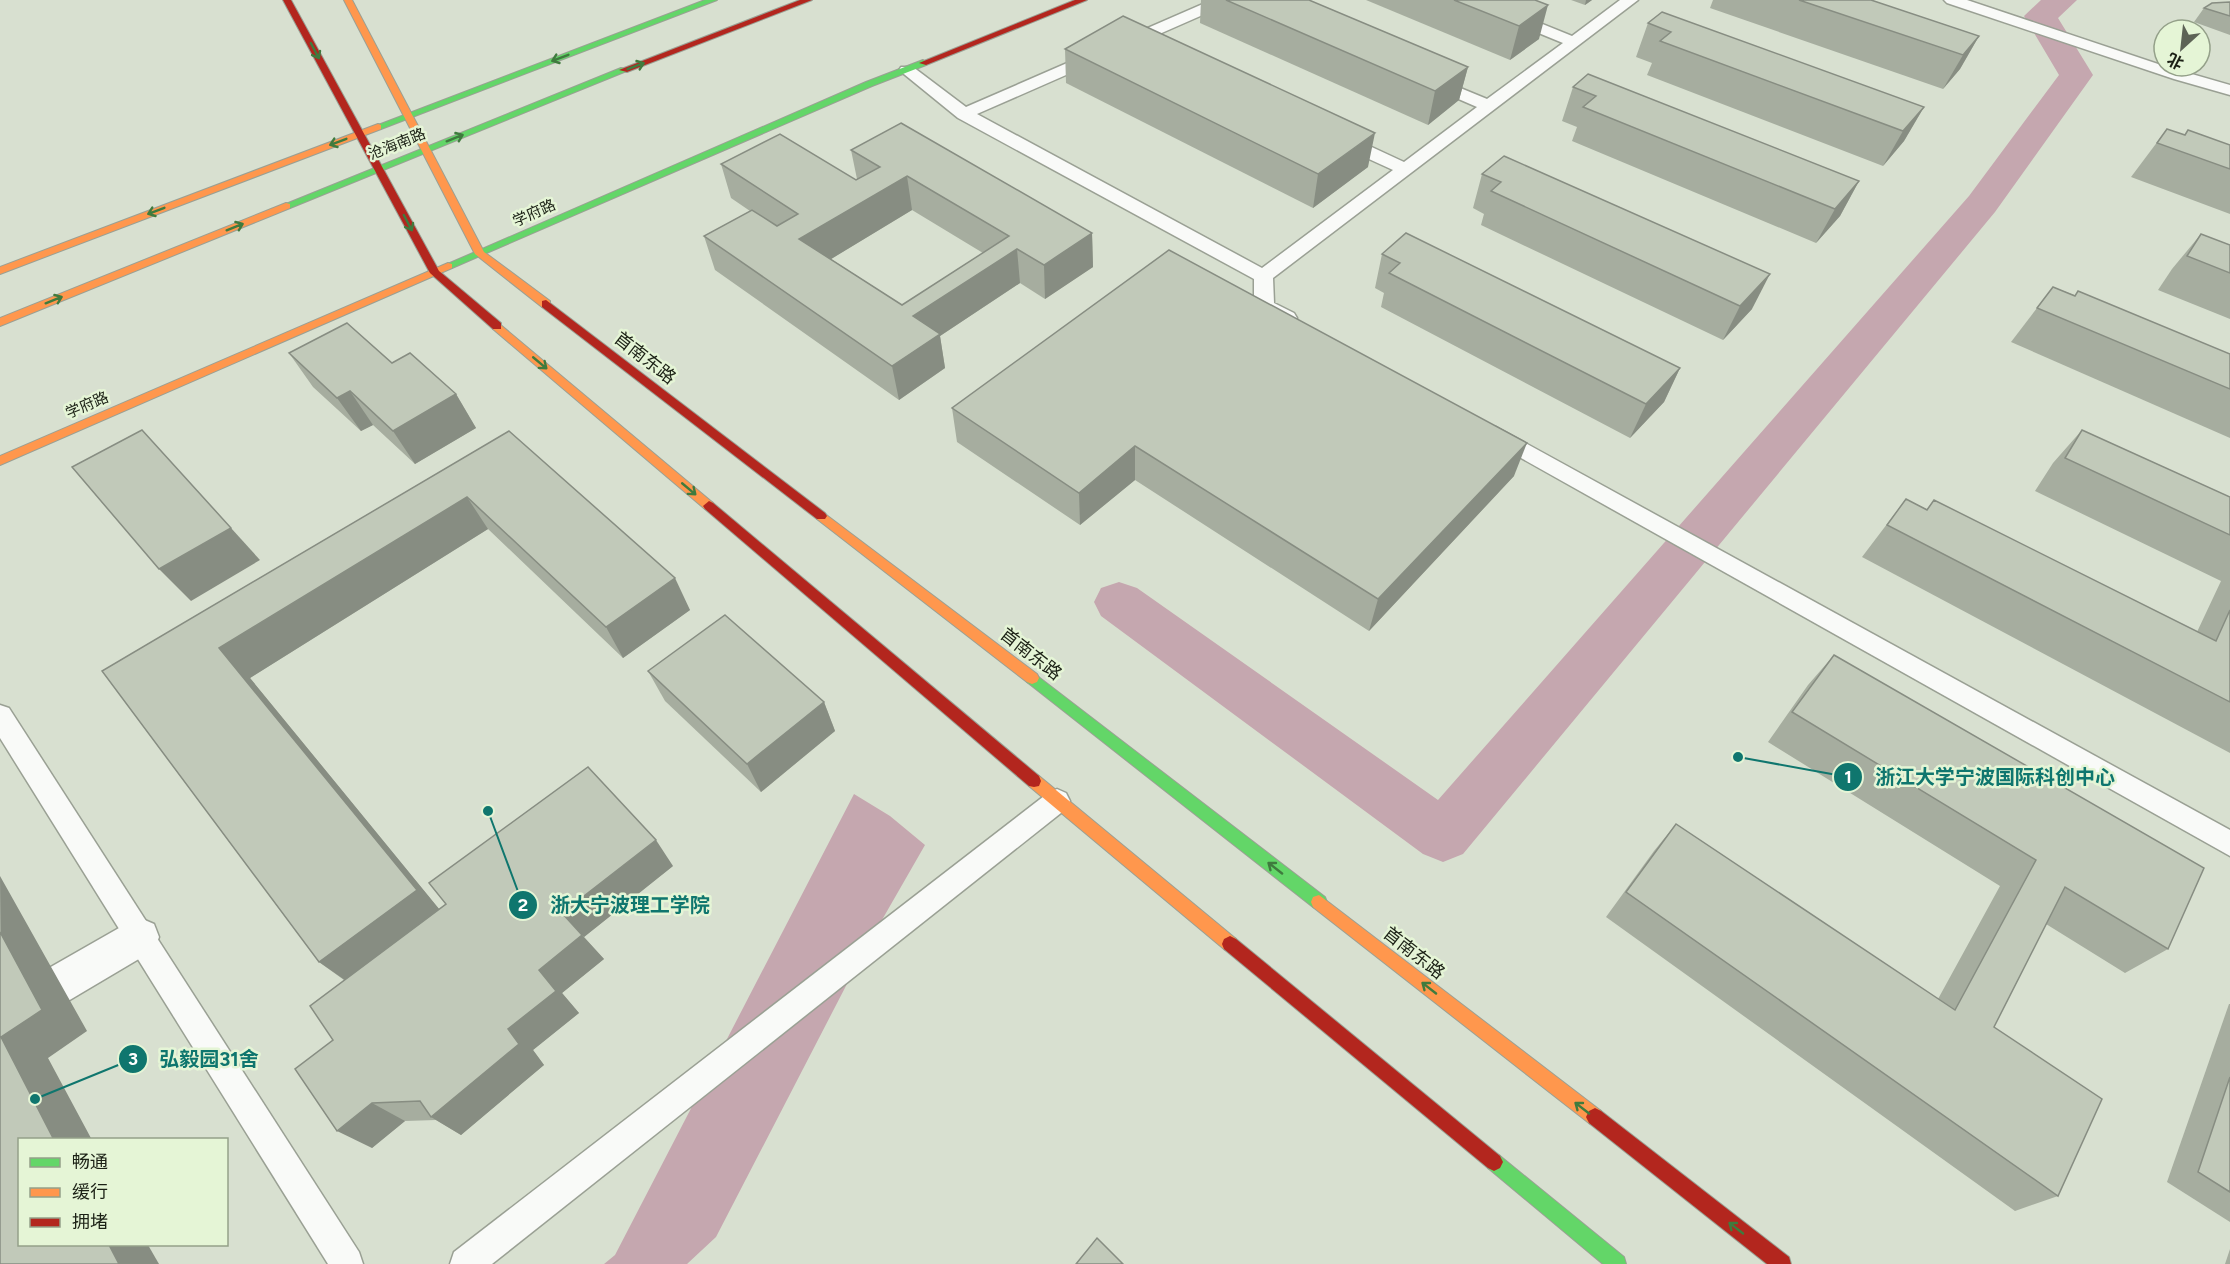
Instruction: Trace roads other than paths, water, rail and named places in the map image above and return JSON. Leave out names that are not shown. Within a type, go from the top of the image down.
[{"type":"main road","points":[[287,0],[435,273],[1057,801],[1617,1264]]},
{"type":"main road","name":"首南东路","points":[[348,0],[480,254],[1114,741],[1782,1264]]},
{"type":"main road","name":"沧海南路","points":[[0,272],[713,0]]},
{"type":"main road","name":"沧海南路","points":[[0,322],[606,77],[808,0]]},
{"type":"main road","name":"学府路","points":[[0,461],[907,70],[1083,0]]},
{"type":"street","points":[[0,1019],[140,937]]},
{"type":"lane","points":[[964,114],[1225,0]]},
{"type":"lane","points":[[1470,0],[1574,42]]},
{"type":"lane","points":[[1263,276],[1630,0]]},
{"type":"lane","points":[[1952,0],[2134,61],[2230,90]]},
{"type":"lane","points":[[1130,40],[1151,50]]},
{"type":"lane","points":[[907,70],[964,114],[1263,276]]},
{"type":"lane","points":[[1413,74],[1489,106]]},
{"type":"lane","points":[[1331,135],[1405,170]]},
{"type":"lane","points":[[1263,276],[1264,306],[1305,328]]},
{"type":"lane","points":[[1479,425],[2230,844]]},
{"type":"lane","points":[[0,716],[347,1264]]},
{"type":"lane","points":[[466,1264],[1057,801]]},
{"type":"waterway","points":[[1119,602],[1443,836],[1982,204],[2076,75],[2040,16],[2061,0]]},
{"type":"place","name":"浙江大学宁波国际科创中心","points":[[1738,757]]},
{"type":"place","name":"浙大宁波理工学院","points":[[488,811]]},
{"type":"place","name":"弘毅园31舍","points":[[35,1099]]}]
